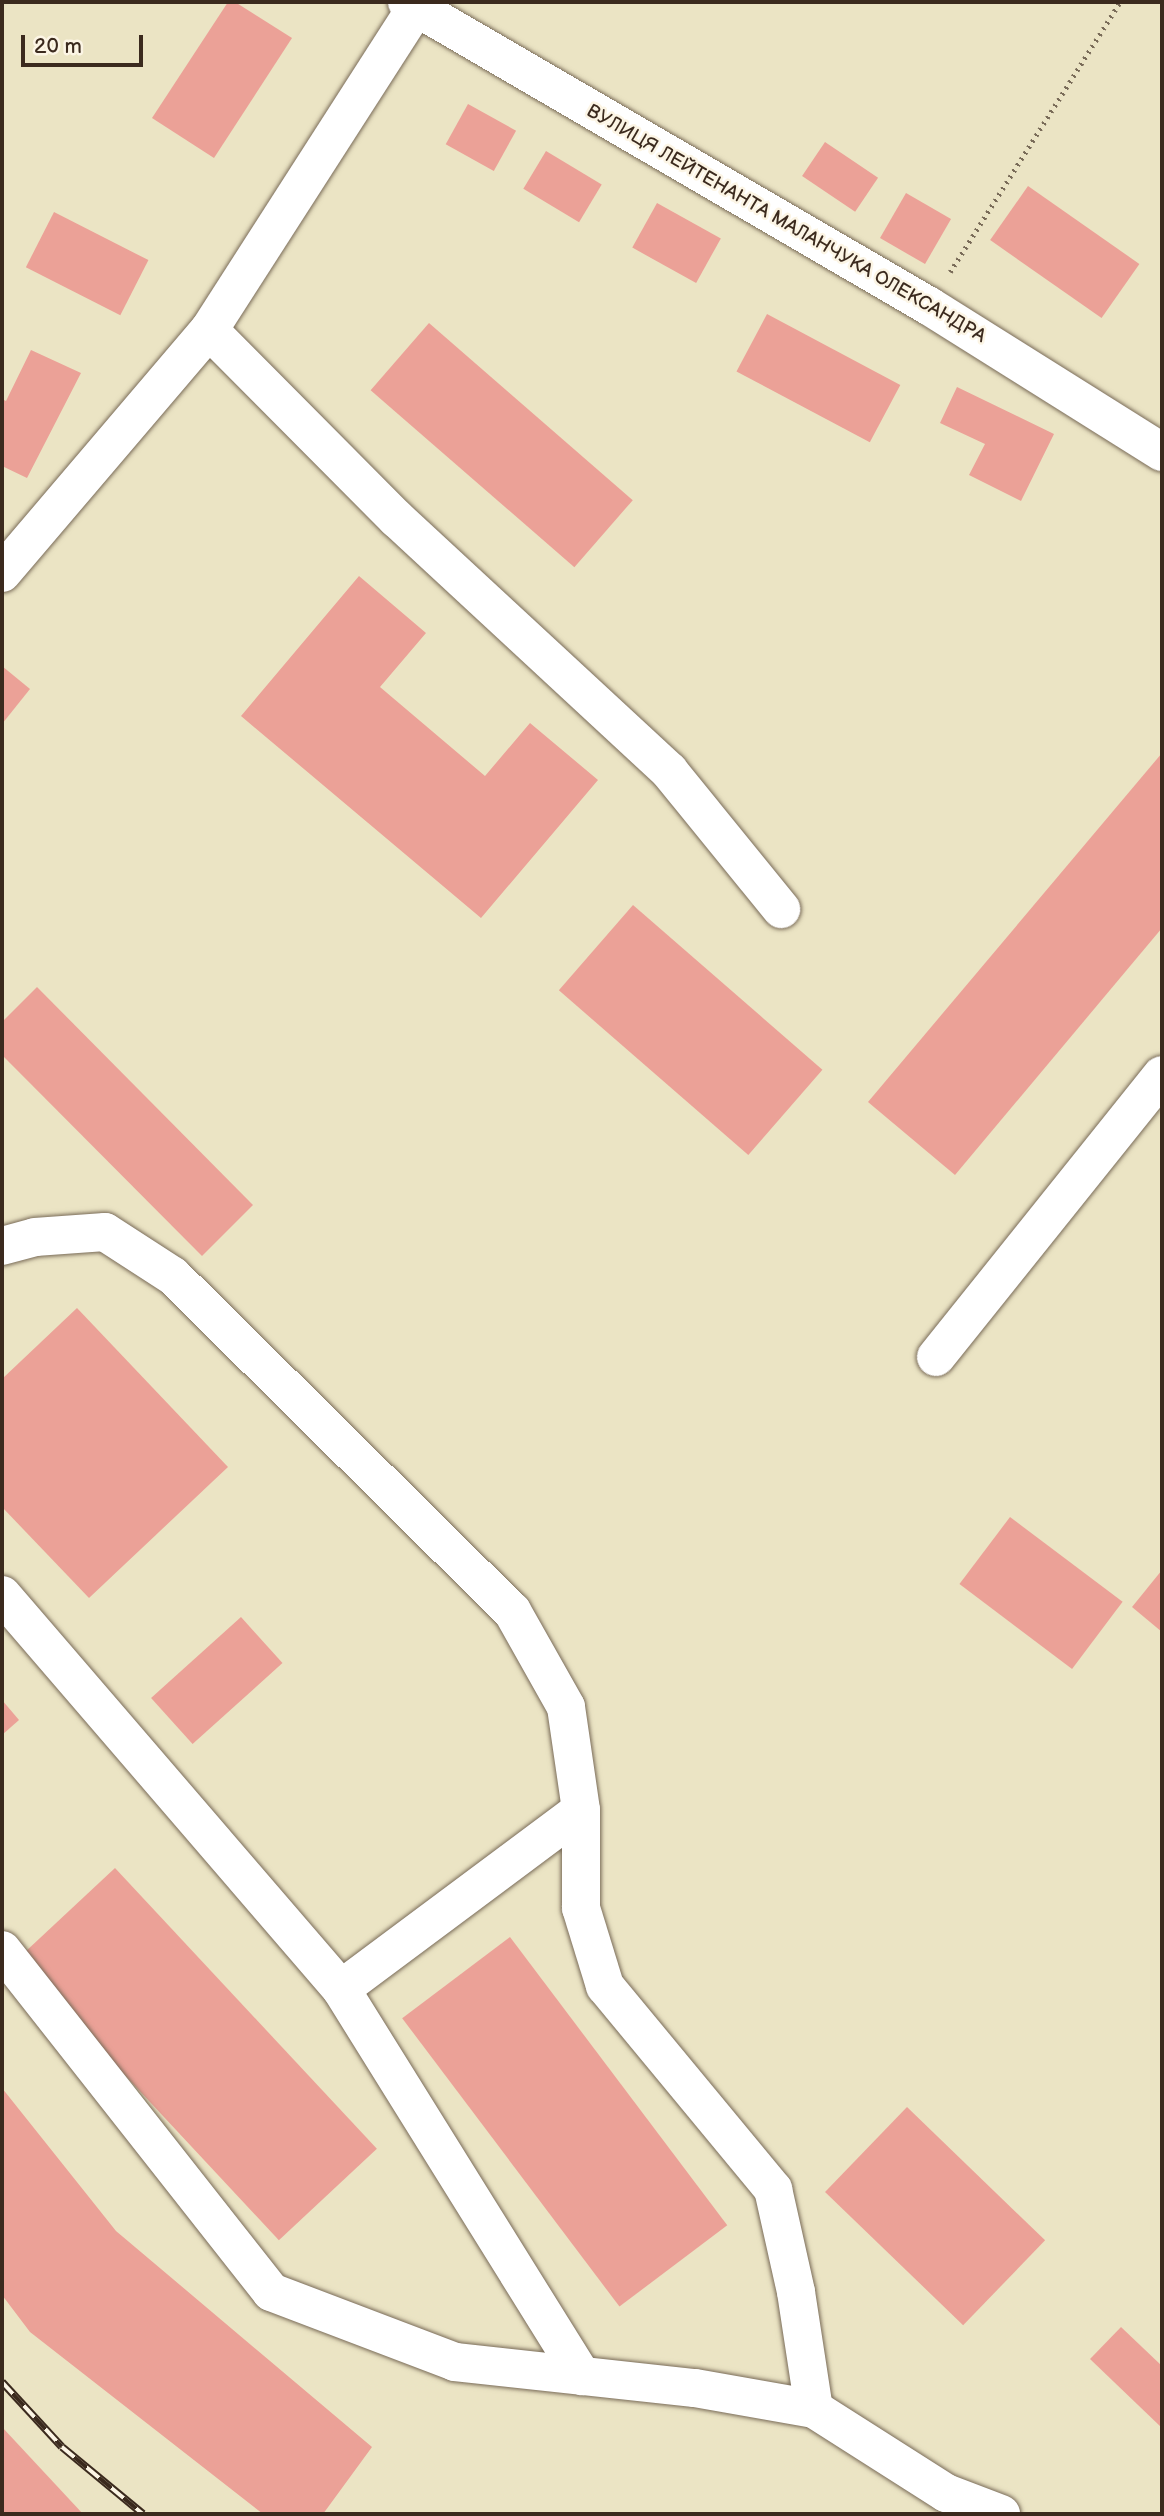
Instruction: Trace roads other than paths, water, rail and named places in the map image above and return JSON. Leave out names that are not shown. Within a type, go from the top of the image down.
[{"type":"street","name":"ВУЛИЦЯ ЛЕЙТЕНАНТА МАЛАНЧУКА ОЛЕКСАНДРА","points":[[411,4],[929,306],[1162,452]]},
{"type":"street","points":[[2,573],[209,330],[411,4]]},
{"type":"street","points":[[209,330],[397,520],[669,771],[781,909]]},
{"type":"street","points":[[936,1357],[1162,1075]]},
{"type":"street","points":[[2,1246],[35,1237],[105,1232],[173,1276],[512,1611],[566,1707],[581,1810],[581,1909],[605,1986],[773,2189],[796,2292],[814,2409]]},
{"type":"street","points":[[2,1595],[341,1989],[582,2375]]},
{"type":"street","points":[[341,1989],[581,1810]]},
{"type":"street","points":[[2,1950],[271,2292],[455,2362],[695,2388],[814,2409],[946,2493],[1001,2514]]},
{"type":"railway","points":[[2,2382],[62,2447],[143,2514]]}]
